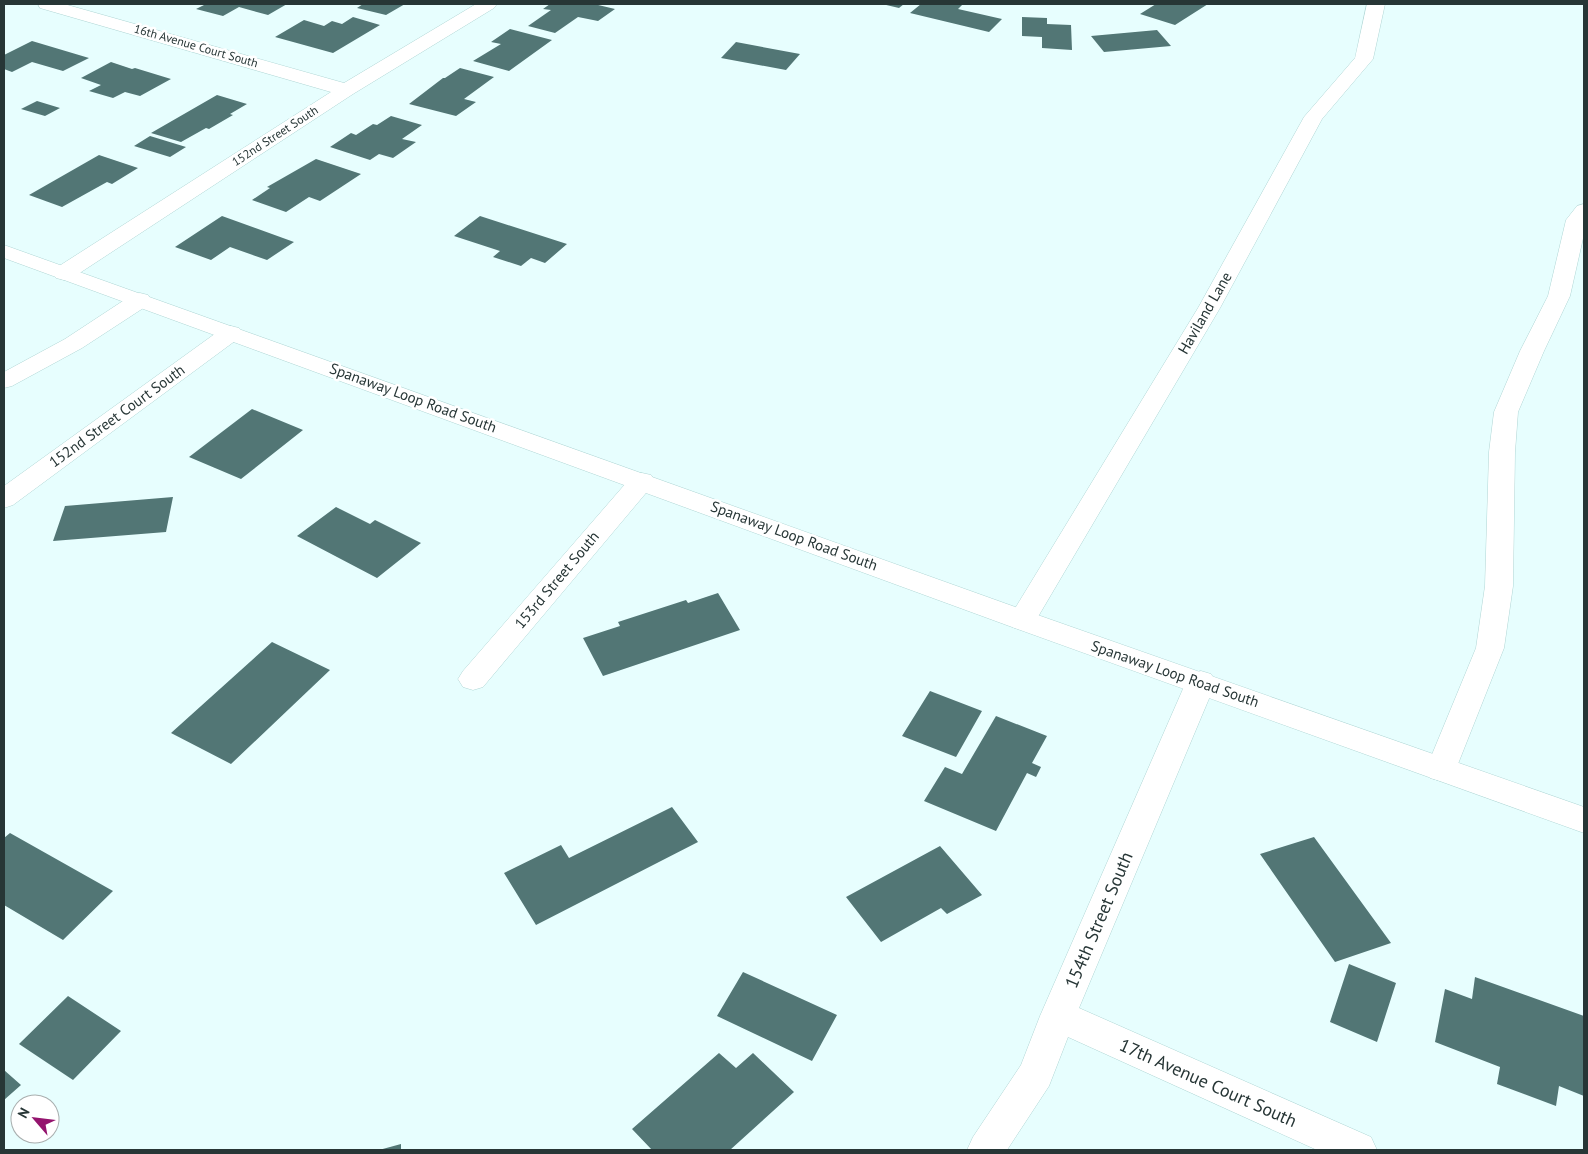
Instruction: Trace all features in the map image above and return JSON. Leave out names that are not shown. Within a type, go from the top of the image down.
[{"type":"street","name":"16th Avenue Court South","points":[[46,4],[346,90]]},
{"type":"street","name":"152nd Street South","points":[[64,273],[346,90],[488,4]]},
{"type":"street","name":"Haviland Lane","points":[[1022,620],[1209,308],[1314,117],[1364,59],[1376,4]]},
{"type":"street","points":[[1441,768],[1490,648],[1499,586],[1502,452],[1506,412],[1532,351],[1559,296],[1577,220],[1584,210]]},
{"type":"street","name":"Spanaway Loop Road South","points":[[4,251],[1022,620],[1201,682],[1584,820]]},
{"type":"street","points":[[4,381],[40,364],[140,300]]},
{"type":"street","name":"152nd Street Court South","points":[[4,499],[230,333]]},
{"type":"street","name":"153rd Street South","points":[[473,679],[642,481]]},
{"type":"street","name":"154th Street South","points":[[986,1150],[1036,1074],[1058,1016],[1201,682]]},
{"type":"street","name":"17th Avenue Court South","points":[[1058,1016],[1358,1150]]},
{"type":"building","points":[[206,4],[287,4],[268,15],[239,7],[223,16],[196,9]]},
{"type":"building","points":[[363,4],[405,4],[386,15],[357,8]]},
{"type":"building","points":[[550,4],[594,4],[615,9],[598,21],[578,17],[555,33],[528,26],[551,10],[543,9]]},
{"type":"building","points":[[882,4],[904,4],[899,8]]},
{"type":"building","points":[[921,4],[963,4],[958,9],[1002,19],[989,32],[910,13]]},
{"type":"building","points":[[1156,4],[1208,4],[1175,25],[1140,14]]},
{"type":"building","points":[[353,17],[380,25],[333,53],[275,37],[304,20],[324,26],[332,21],[342,24]]},
{"type":"building","points":[[1022,17],[1047,18],[1047,24],[1071,25],[1072,50],[1042,48],[1042,37],[1022,36]]},
{"type":"building","points":[[510,29],[552,40],[509,71],[473,61],[501,44],[491,42]]},
{"type":"building","points":[[1157,30],[1171,46],[1104,52],[1091,36]]},
{"type":"building","points":[[32,41],[89,58],[63,71],[32,62],[12,72],[4,69],[4,55]]},
{"type":"building","points":[[736,42],[800,54],[786,70],[721,58]]},
{"type":"building","points":[[111,62],[171,79],[140,96],[125,92],[113,98],[89,91],[101,85],[81,78]]},
{"type":"building","points":[[460,68],[494,77],[464,99],[476,102],[456,116],[409,104],[443,78]]},
{"type":"building","points":[[217,95],[247,104],[209,129],[206,128],[181,142],[151,133]]},
{"type":"building","points":[[37,101],[60,108],[45,116],[21,109]]},
{"type":"building","points":[[391,116],[422,125],[402,139],[416,142],[393,158],[379,154],[370,160],[330,147],[351,133],[356,135],[373,124],[377,125]]},
{"type":"building","points":[[150,136],[186,147],[170,157],[134,146]]},
{"type":"building","points":[[99,155],[138,168],[112,184],[107,182],[62,207],[29,195]]},
{"type":"building","points":[[316,159],[361,174],[320,201],[309,197],[286,212],[252,200],[270,188],[267,187]]},
{"type":"building","points":[[222,216],[294,242],[267,260],[230,247],[211,260],[175,247]]},
{"type":"building","points":[[480,216],[567,244],[545,263],[531,258],[521,266],[493,257],[500,251],[454,236]]},
{"type":"building","points":[[252,409],[303,430],[241,479],[189,457]]},
{"type":"building","points":[[173,497],[166,532],[53,541],[65,506]]},
{"type":"building","points":[[336,507],[370,524],[375,520],[421,543],[377,578],[297,536]]},
{"type":"building","points":[[718,593],[740,630],[603,676],[583,638],[620,626],[618,622],[686,600],[688,603]]},
{"type":"building","points":[[272,642],[330,670],[231,764],[171,733]]},
{"type":"building","points":[[930,691],[982,711],[956,757],[902,736]]},
{"type":"building","points":[[996,716],[1047,736],[1032,763],[1041,767],[1036,777],[1027,773],[996,831],[924,801],[945,767],[962,774]]},
{"type":"building","points":[[672,807],[698,842],[536,925],[504,873],[561,845],[569,858]]},
{"type":"building","points":[[10,833],[113,891],[63,940],[4,905],[4,838]]},
{"type":"building","points":[[1314,837],[1391,943],[1335,962],[1260,854]]},
{"type":"building","points":[[940,846],[982,895],[947,914],[941,908],[881,942],[846,897]]},
{"type":"building","points":[[1349,964],[1396,983],[1377,1042],[1330,1022]]},
{"type":"building","points":[[743,972],[837,1015],[812,1061],[717,1016]]},
{"type":"building","points":[[1475,977],[1584,1016],[1584,1096],[1559,1086],[1556,1106],[1497,1084],[1500,1067],[1435,1042],[1445,989],[1472,999]]},
{"type":"building","points":[[68,996],[121,1031],[73,1080],[19,1044]]},
{"type":"building","points":[[719,1053],[736,1068],[753,1053],[794,1092],[730,1150],[652,1150],[632,1129]]},
{"type":"building","points":[[4,1070],[21,1085],[4,1100]]},
{"type":"building","points":[[401,1144],[401,1150],[379,1150]]}]
